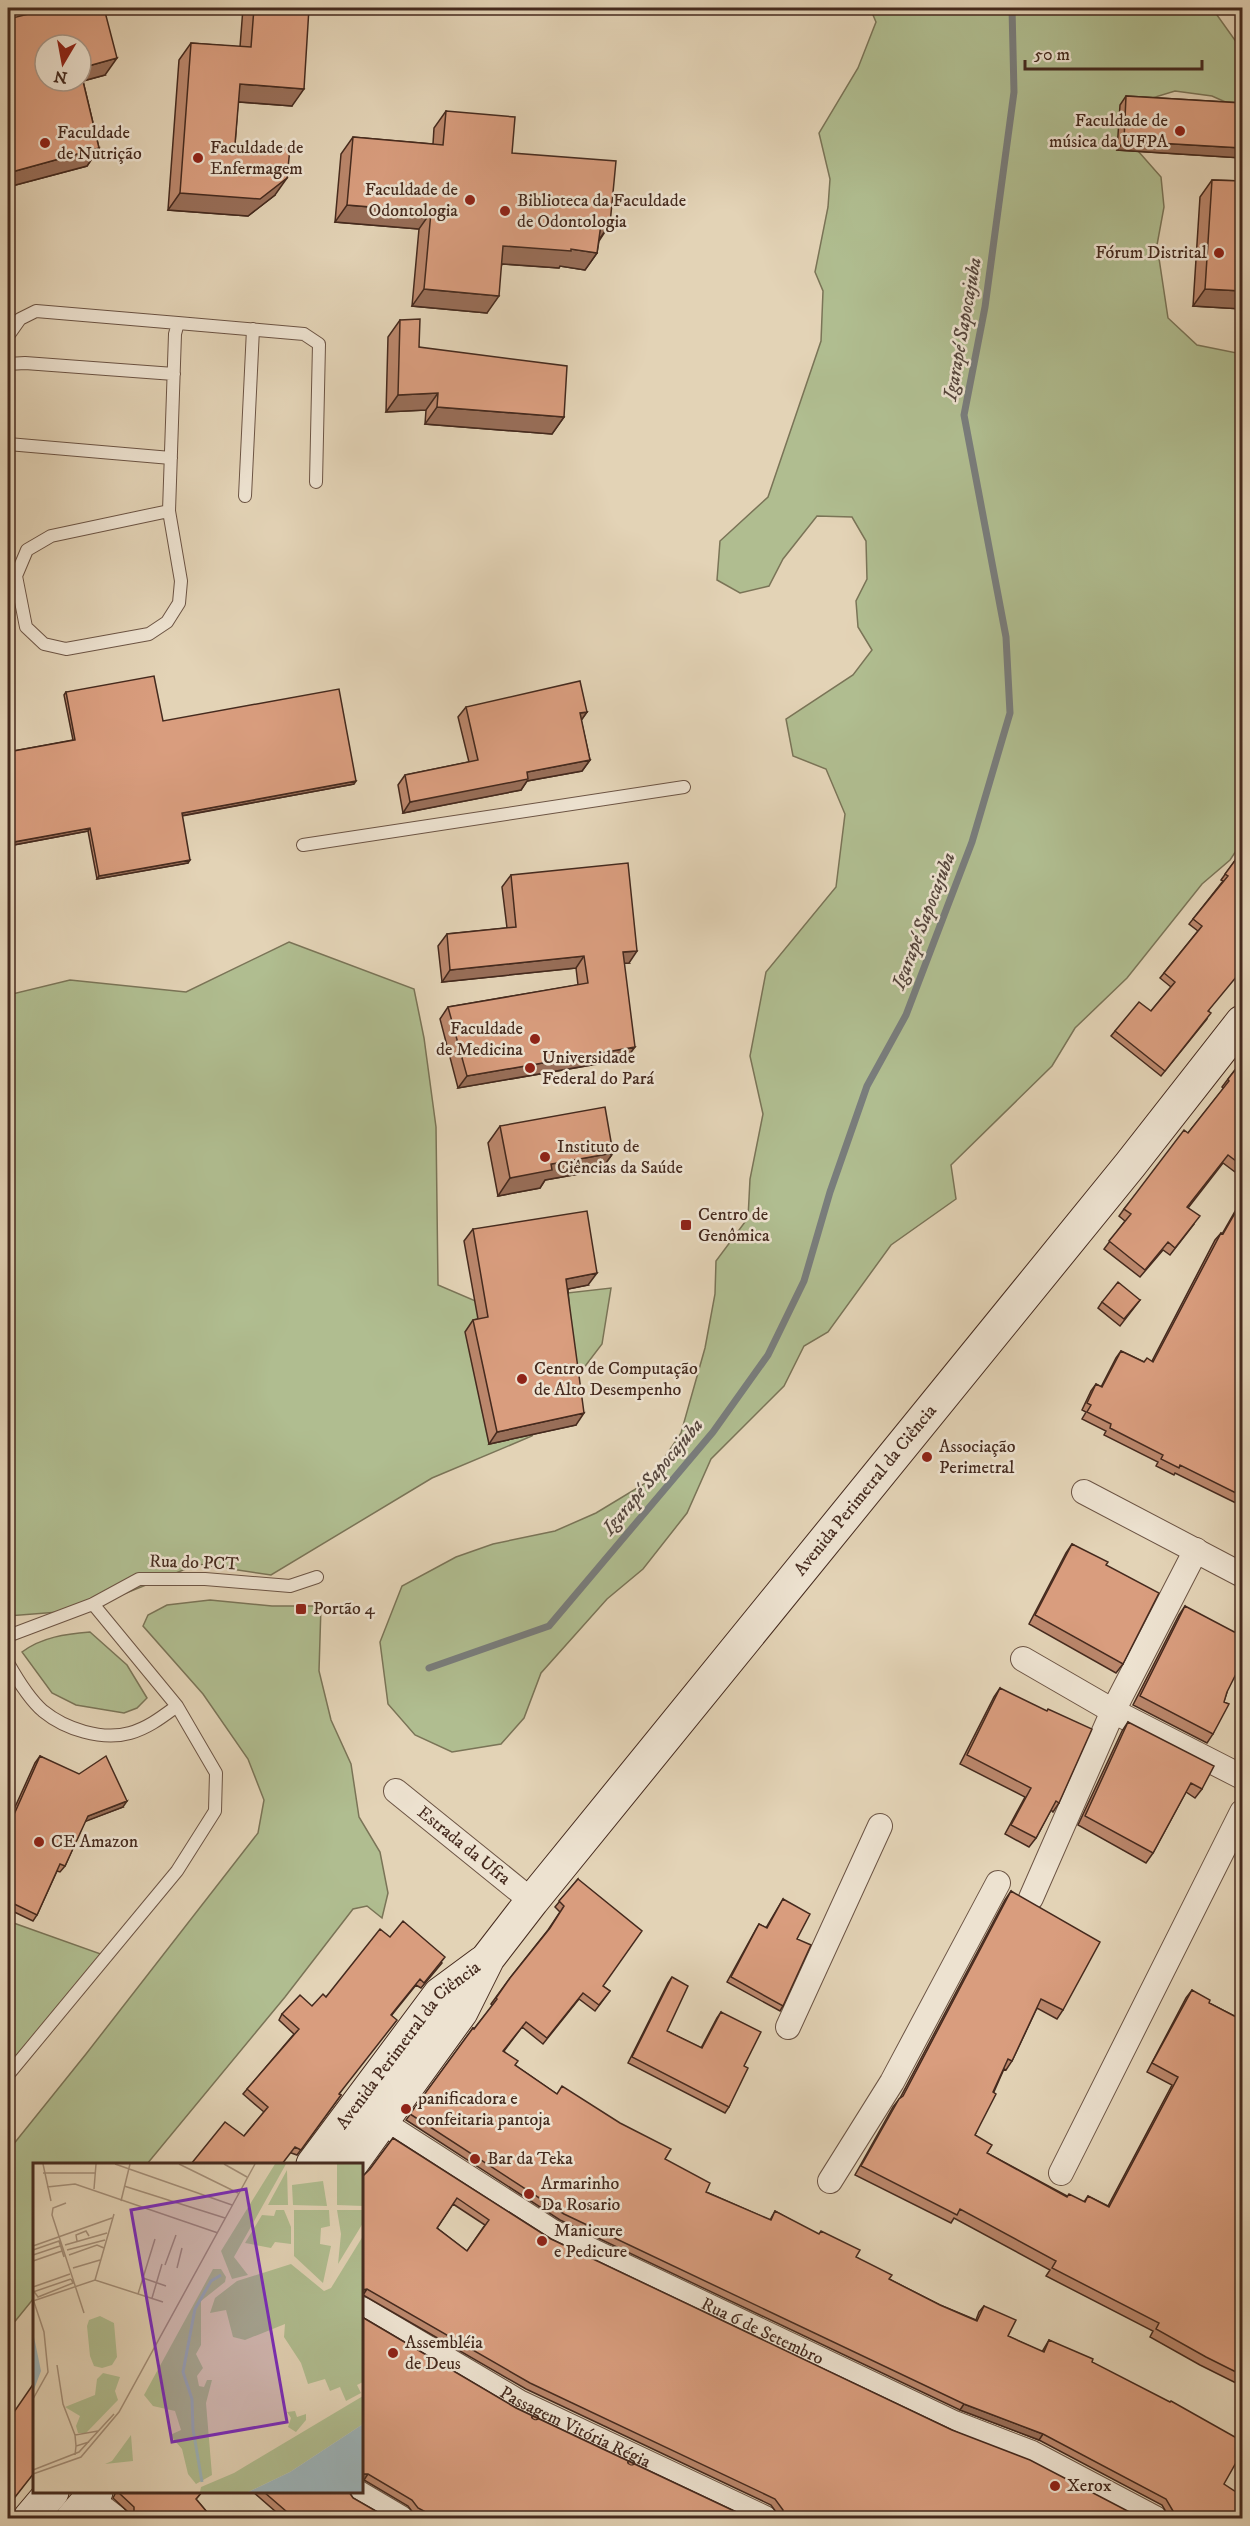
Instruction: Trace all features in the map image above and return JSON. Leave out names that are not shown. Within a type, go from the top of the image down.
[{"type":"main road","name":"Avenida Perimetral da Ciência","points":[[352,2163],[461,2012],[488,1958],[532,1901],[1123,1174],[1242,1022]]},
{"type":"main road","name":"Avenida Perimetral da Ciência","points":[[314,2163],[440,1994],[488,1958]]},
{"type":"main road","points":[[30,2518],[51,2493]]},
{"type":"street","points":[[1084,1492],[1242,1575]]},
{"type":"street","points":[[1032,1898],[1113,1711],[1196,1550]]},
{"type":"street","points":[[1023,1659],[1113,1711],[1242,1777]]},
{"type":"street","name":"Estrada da Ufra","points":[[396,1791],[532,1901]]},
{"type":"street","points":[[1060,2173],[1242,1812]]},
{"type":"street","points":[[788,2027],[880,1826]]},
{"type":"street","points":[[830,2181],[892,2082],[998,1883]]},
{"type":"street","name":"Rua 6 de Setembro","points":[[382,2122],[553,2232],[954,2423],[1032,2453],[1155,2518]]},
{"type":"street","name":"Passagem Vitória Régia","points":[[363,2310],[519,2402],[727,2510],[765,2518]]},
{"type":"street","points":[[359,2493],[401,2518]]},
{"type":"street","points":[[86,2503],[116,2518]]},
{"type":"lane","points":[[8,336],[20,319],[36,311],[304,334],[319,344],[316,482]]},
{"type":"lane","points":[[8,563],[16,576],[26,627],[44,644],[66,648],[149,634],[167,622],[179,603],[181,581],[169,512],[178,323]]},
{"type":"lane","points":[[245,496],[253,329]]},
{"type":"lane","points":[[8,364],[25,363],[174,374]]},
{"type":"lane","points":[[8,444],[171,458]]},
{"type":"lane","points":[[16,576],[27,550],[51,536],[169,512]]},
{"type":"lane","points":[[303,845],[684,787]]},
{"type":"lane","name":"Rua do PCT","points":[[8,1636],[93,1604],[139,1579],[205,1579],[290,1586],[317,1577]]},
{"type":"lane","points":[[8,2075],[177,1871],[215,1811],[216,1773],[177,1706],[93,1604]]},
{"type":"lane","points":[[8,1663],[20,1683],[43,1711],[72,1728],[93,1734],[128,1734],[149,1726],[177,1706]]},
{"type":"green space","points":[[870,8],[1212,8],[1242,50],[1242,104],[1239,108],[1212,96],[1175,91],[1142,101],[1131,143],[1161,177],[1164,207],[1157,245],[1168,318],[1197,345],[1242,354],[1242,842],[1230,860],[1202,884],[1127,978],[1075,1028],[1052,1066],[951,1165],[956,1199],[891,1245],[828,1332],[804,1346],[784,1386],[711,1459],[687,1513],[643,1569],[607,1599],[541,1673],[524,1718],[501,1744],[452,1752],[415,1735],[388,1704],[380,1642],[402,1586],[456,1557],[493,1544],[555,1531],[596,1513],[649,1481],[681,1433],[705,1348],[715,1294],[716,1261],[748,1218],[750,1179],[763,1114],[750,1056],[766,972],[836,887],[845,814],[826,769],[793,756],[786,719],[853,675],[872,650],[858,627],[856,601],[867,579],[866,541],[852,517],[817,516],[783,559],[769,586],[740,593],[717,580],[720,541],[768,497],[821,341],[823,291],[815,272],[828,207],[830,179],[819,133],[858,68],[876,22]]},
{"type":"green space","points":[[289,942],[414,989],[424,1038],[436,1127],[438,1285],[480,1303],[611,1288],[602,1344],[532,1436],[432,1478],[271,1575],[198,1564],[84,1610],[8,1616],[8,995],[70,980],[186,992]]},
{"type":"green space","points":[[210,1600],[272,1606],[321,1606],[319,1671],[331,1720],[351,1764],[359,1817],[380,1852],[388,1893],[382,1918],[367,1906],[353,1909],[285,1997],[148,2163],[33,2163],[33,2299],[8,2330],[8,2151],[258,1833],[264,1800],[248,1759],[203,1694],[143,1626],[148,1615],[167,1605]]},
{"type":"green space","points":[[90,1632],[127,1665],[147,1698],[137,1708],[124,1713],[76,1705],[52,1693],[22,1652],[38,1643],[63,1635]]},
{"type":"green space","points":[[8,1921],[112,1958],[8,2077]]},
{"type":"building","points":[[53,8],[104,8],[117,58],[93,65],[93,33],[33,33],[33,93],[86,93],[99,148],[8,173],[8,107],[13,106],[8,84],[8,19]]},
{"type":"building","name":"Faculdade de Enfermagem","points":[[254,8],[309,8],[304,89],[240,84],[235,144],[290,148],[287,178],[260,199],[180,193],[191,43],[251,47]]},
{"type":"building","points":[[623,8],[653,8],[652,10]]},
{"type":"building","name":"Faculdade de música da UFPA","points":[[1126,96],[1242,103],[1242,148],[1124,141]]},
{"type":"building","name":"Faculdade de Odontologia","points":[[446,111],[515,117],[512,153],[616,161],[610,224],[601,224],[597,253],[571,249],[571,251],[503,246],[499,296],[424,289],[431,212],[347,205],[353,137],[443,145]]},
{"type":"building","name":"Fórum Distrital","points":[[1212,180],[1242,181],[1242,291],[1205,289]]},
{"type":"building","points":[[420,319],[419,347],[567,366],[564,417],[437,407],[438,393],[398,395],[400,320]]},
{"type":"building","points":[[154,676],[163,721],[339,689],[356,781],[182,813],[190,860],[99,876],[90,828],[8,843],[8,752],[75,740],[66,692]]},
{"type":"building","points":[[580,681],[587,712],[580,713],[590,760],[527,772],[528,779],[410,802],[405,775],[478,760],[466,707]]},
{"type":"building","points":[[1242,851],[1242,970],[1208,1011],[1211,1013],[1165,1071],[1115,1031],[1139,1002],[1151,1011],[1175,982],[1164,973],[1202,926],[1193,919],[1228,876],[1225,874]]},
{"type":"building","points":[[628,863],[637,951],[623,952],[635,1047],[467,1076],[448,1007],[588,983],[584,956],[450,970],[447,934],[516,927],[511,875]]},
{"type":"building","points":[[1242,1061],[1242,1162],[1240,1164],[1228,1155],[1187,1207],[1200,1216],[1175,1248],[1168,1242],[1145,1270],[1109,1241],[1131,1214],[1124,1209],[1184,1130],[1188,1133]]},
{"type":"building","name":"Instituto de Ciências da Saúde","points":[[605,1107],[613,1153],[551,1164],[552,1170],[510,1178],[500,1126]]},
{"type":"building","points":[[1242,1201],[1242,1496],[1180,1465],[1179,1468],[1161,1459],[1163,1455],[1110,1428],[1111,1424],[1087,1412],[1091,1405],[1087,1403],[1096,1384],[1102,1387],[1121,1351],[1144,1362],[1147,1358],[1153,1362],[1221,1233],[1223,1234]]},
{"type":"building","points":[[587,1211],[597,1273],[566,1279],[584,1413],[497,1432],[473,1320],[488,1317],[473,1229]]},
{"type":"building","points":[[1118,1282],[1140,1300],[1124,1319],[1102,1302]]},
{"type":"building","points":[[1072,1544],[1108,1562],[1106,1565],[1159,1593],[1123,1664],[1035,1615]]},
{"type":"building","points":[[1185,1606],[1242,1636],[1242,1662],[1227,1692],[1224,1702],[1229,1704],[1213,1734],[1140,1696]]},
{"type":"building","points":[[1000,1688],[1047,1711],[1048,1709],[1092,1729],[1059,1803],[1056,1801],[1036,1838],[1011,1825],[1031,1788],[967,1755]]},
{"type":"building","points":[[1128,1722],[1214,1766],[1202,1789],[1191,1783],[1153,1853],[1085,1816]]},
{"type":"building","name":"CE Amazon","points":[[40,1756],[79,1774],[106,1756],[127,1801],[88,1816],[65,1866],[60,1864],[37,1915],[8,1901],[8,1817],[12,1819]]},
{"type":"building","points":[[578,1879],[642,1931],[603,1986],[610,1991],[599,2005],[583,1993],[547,2038],[526,2022],[503,2051],[518,2061],[515,2065],[557,2094],[562,2086],[620,2123],[671,2149],[665,2159],[710,2183],[706,2192],[771,2220],[775,2211],[819,2234],[821,2231],[860,2250],[856,2257],[892,2275],[889,2279],[977,2321],[984,2306],[1016,2320],[1008,2336],[1044,2352],[1049,2340],[1093,2359],[1092,2362],[1171,2401],[1242,2441],[1242,2452],[1224,2484],[1242,2496],[1242,2518],[1172,2518],[1173,2511],[1166,2499],[1043,2434],[964,2404],[564,2214],[410,2114],[497,1999],[510,1978],[550,1928],[564,1906],[559,1901]]},
{"type":"building","points":[[1011,1891],[1100,1942],[1063,2010],[1041,1999],[1012,2061],[1008,2059],[993,2092],[996,2094],[975,2135],[992,2145],[987,2153],[1067,2197],[1069,2194],[1085,2202],[1088,2196],[1109,2207],[1178,2077],[1152,2063],[1192,1990],[1210,2000],[1209,2003],[1242,2020],[1242,2375],[1156,2329],[1159,2323],[1052,2268],[1056,2261],[960,2209],[957,2215],[861,2166],[899,2099],[903,2096]]},
{"type":"building","points":[[783,1899],[810,1914],[797,1939],[811,1945],[783,2006],[731,1977],[759,1924],[767,1928]]},
{"type":"building","points":[[403,1921],[445,1957],[424,1983],[420,1979],[391,2015],[397,2020],[339,2094],[341,2095],[301,2150],[295,2147],[283,2163],[192,2163],[225,2122],[244,2136],[268,2107],[247,2089],[299,2029],[282,2014],[300,1995],[312,2006],[323,1994],[326,1997],[380,1929],[390,1937]]},
{"type":"building","points":[[672,1977],[688,1986],[667,2031],[702,2048],[721,2012],[761,2032],[744,2066],[748,2068],[729,2107],[632,2057]]},
{"type":"building","points":[[393,2138],[551,2239],[952,2430],[1030,2460],[1141,2518],[782,2518],[783,2510],[775,2499],[530,2383],[367,2289],[363,2290],[363,2176]],"holes":[[[457,2198],[489,2220],[467,2251],[437,2228]]]},
{"type":"building","points":[[363,2318],[516,2408],[749,2518],[437,2518],[368,2474],[363,2474]]},
{"type":"building","points":[[33,2384],[33,2474],[8,2506],[8,2412],[12,2415]]},
{"type":"building","points":[[119,2493],[201,2493],[196,2499],[212,2518],[132,2518],[134,2507]]},
{"type":"building","points":[[265,2493],[350,2493],[353,2498],[388,2518],[294,2518]]},
{"type":"waterway","name":"Igarapé Sapocajuba","points":[[429,1668],[549,1626],[713,1432],[768,1355],[804,1281],[830,1192],[867,1086],[906,1015],[972,842],[1010,713],[1006,637],[964,415],[985,307],[1014,92],[1012,8]]},
{"type":"place","name":"Faculdade de música da UFPA","points":[[1180,131]]},
{"type":"place","name":"Faculdade de Nutrição","points":[[45,143]]},
{"type":"place","name":"Faculdade de Enfermagem","points":[[198,158]]},
{"type":"place","name":"Faculdade de Odontologia","points":[[470,200]]},
{"type":"place","name":"Biblioteca da Faculdade de Odontologia","points":[[505,211]]},
{"type":"place","name":"Fórum Distrital","points":[[1219,253]]},
{"type":"place","name":"Faculdade de Medicina","points":[[535,1039]]},
{"type":"place","name":"Universidade Federal do Pará","points":[[530,1068]]},
{"type":"place","name":"Instituto de Ciências da Saúde","points":[[545,1157]]},
{"type":"place","name":"Centro de Genômica","points":[[686,1225]]},
{"type":"place","name":"Centro de Computação de Alto Desempenho","points":[[522,1379]]},
{"type":"place","name":"Associação Perimetral","points":[[927,1457]]},
{"type":"place","name":"Portão 4","points":[[301,1609]]},
{"type":"place","name":"CE Amazon","points":[[39,1842]]},
{"type":"place","name":"panificadora e confeitaria pantoja","points":[[406,2109]]},
{"type":"place","name":"Bar da Teka","points":[[475,2159]]},
{"type":"place","name":"Armarinho Da Rosario","points":[[529,2194]]},
{"type":"place","name":"Manicure e Pedicure","points":[[542,2241]]},
{"type":"place","name":"Assembléia de Deus","points":[[393,2353]]},
{"type":"place","name":"Xerox","points":[[1055,2486]]}]
